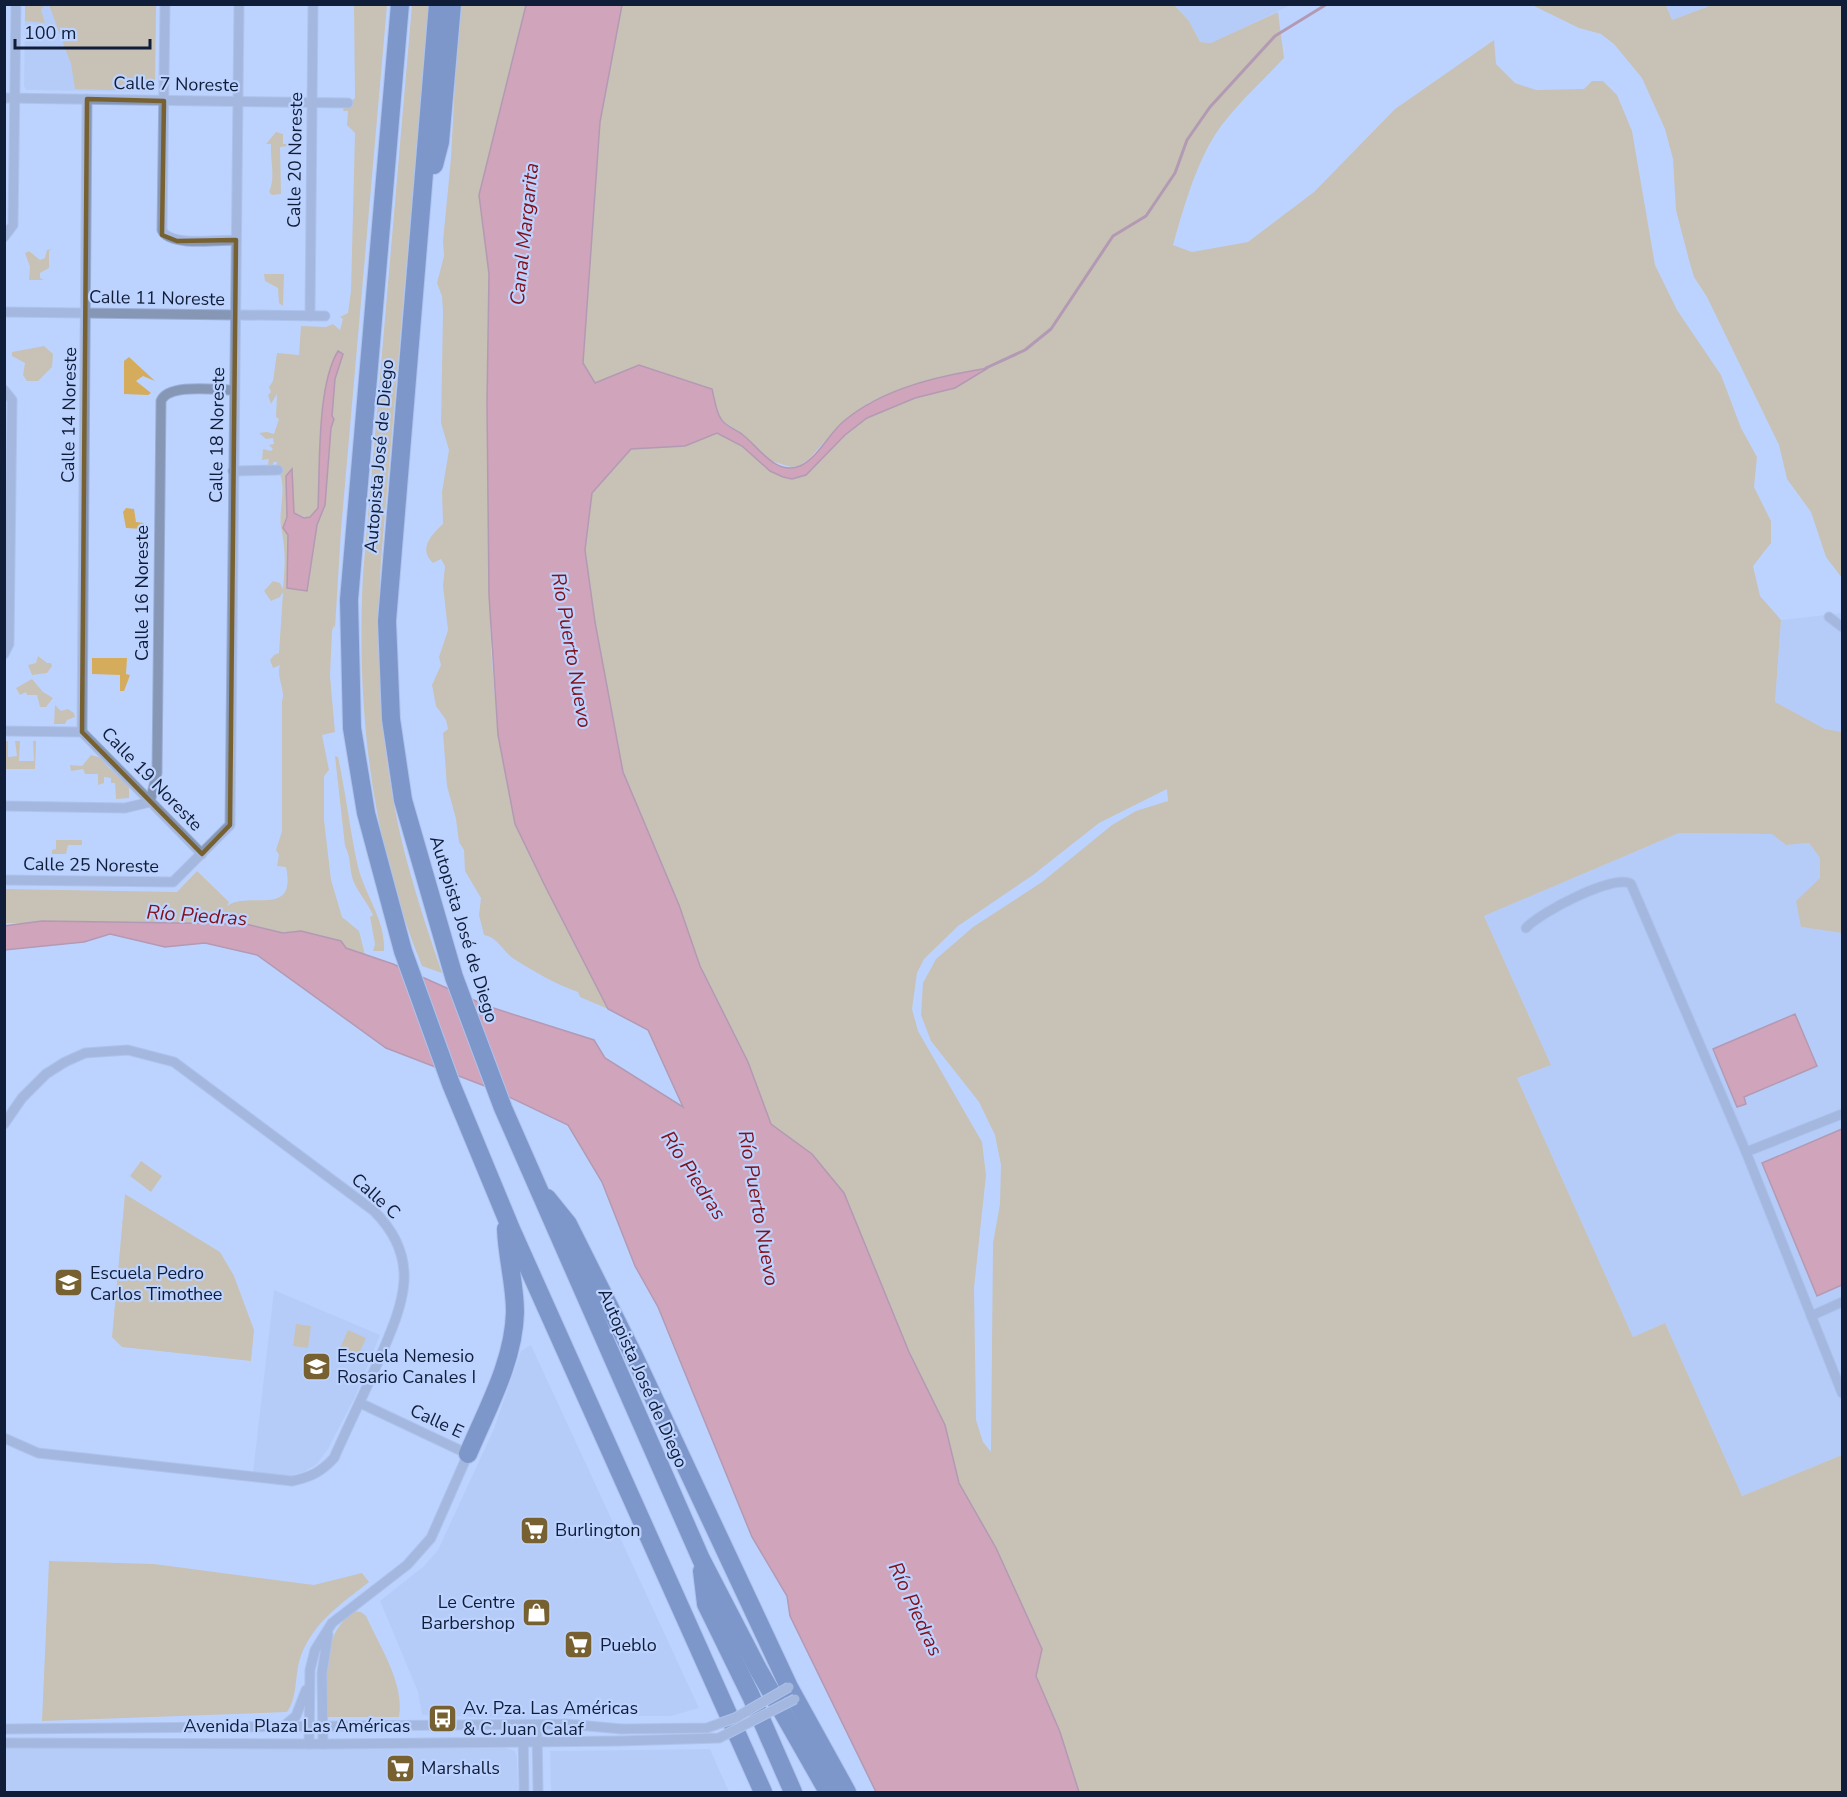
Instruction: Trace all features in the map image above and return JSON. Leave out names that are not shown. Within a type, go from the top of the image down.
[{"type":"highway","points":[[390,4],[384,61],[390,97]]},
{"type":"highway","name":"Autopista José de Diego","points":[[400,4],[390,97],[348,625],[352,728],[366,813],[403,951],[451,1084],[505,1215],[763,1792]]},
{"type":"highway","name":"Autopista José de Diego","points":[[438,4],[423,204],[388,593],[391,719],[403,800],[454,977],[532,1179],[700,1559],[758,1669],[828,1792]]},
{"type":"highway","points":[[423,204],[440,142],[452,4]]},
{"type":"highway","points":[[532,1179],[568,1224],[650,1390],[792,1693],[847,1792]]},
{"type":"highway","points":[[468,1454],[506,1362],[514,1330],[514,1293],[505,1215]]},
{"type":"highway","points":[[700,1559],[706,1604],[751,1696],[793,1792]]},
{"type":"highway","points":[[758,1669],[779,1726],[813,1792]]},
{"type":"street","points":[[4,237],[10,233],[13,225],[10,98],[16,4]]},
{"type":"street","points":[[165,4],[162,230],[167,237],[177,240],[236,240]]},
{"type":"street","name":"Calle 18 Noreste","points":[[202,854],[230,825],[239,4]]},
{"type":"street","name":"Calle 20 Noreste","points":[[310,316],[313,4]]},
{"type":"street","name":"Calle 7 Noreste","points":[[10,98],[348,103]]},
{"type":"street","name":"Calle 14 Noreste","points":[[82,732],[87,99]]},
{"type":"street","name":"Calle 11 Noreste","points":[[4,312],[325,316]]},
{"type":"street","points":[[4,390],[12,399],[6,651]]},
{"type":"street","name":"Calle 16 Noreste","points":[[150,802],[157,773],[160,406],[163,396],[172,390],[234,390]]},
{"type":"street","points":[[233,471],[278,470]]},
{"type":"street","points":[[1829,617],[1842,627]]},
{"type":"street","name":"Calle 19 Noreste","points":[[4,731],[82,732],[202,854]]},
{"type":"street","points":[[4,806],[125,808],[150,802]]},
{"type":"street","name":"Calle 25 Noreste","points":[[4,880],[173,882],[202,854]]},
{"type":"street","points":[[1526,928],[1541,913],[1558,905],[1620,880],[1631,884],[1746,1152],[1842,1393]]},
{"type":"street","name":"Calle C","points":[[4,1124],[22,1098],[46,1074],[85,1053],[130,1051],[174,1062],[374,1211],[391,1229],[402,1253],[405,1290],[397,1318],[360,1403],[334,1458],[322,1471],[292,1481],[38,1453],[4,1438]]},
{"type":"street","points":[[1746,1152],[1842,1114]]},
{"type":"street","points":[[1811,1316],[1842,1302]]},
{"type":"street","name":"Calle E","points":[[360,1403],[468,1454]]},
{"type":"street","points":[[284,1726],[299,1711],[310,1677],[315,1650],[332,1623],[407,1565],[431,1538],[468,1454]]},
{"type":"street","points":[[323,1744],[321,1673],[326,1641],[332,1623]]},
{"type":"street","points":[[309,1744],[310,1677]]},
{"type":"street","name":"Avenida Plaza Las Américas","points":[[4,1729],[523,1725],[621,1729],[707,1728],[792,1693]]},
{"type":"street","name":"Avenida Plaza Las Américas","points":[[4,1743],[323,1744],[719,1738],[792,1693]]},
{"type":"street","points":[[523,1725],[525,1792]]},
{"type":"street","points":[[537,1725],[538,1792]]},
{"type":"highlighted area","points":[[87,99],[164,101],[162,235],[177,241],[236,240],[230,825],[202,854],[82,732]]},
{"type":"shaded area","points":[[25,5],[156,5],[154,89],[150,92],[26,90],[24,86]]},
{"type":"shaded area","points":[[25,5],[44,6],[41,10],[45,23],[25,21]]},
{"type":"shaded area","points":[[49,5],[156,5],[155,87],[153,91],[75,89],[71,64]]},
{"type":"shaded area","points":[[354,5],[387,5],[341,530],[335,628],[334,625],[332,631],[330,676],[335,732],[322,735],[329,770],[324,776],[324,820],[331,880],[342,917],[359,931],[365,955],[346,948],[341,941],[301,931],[283,933],[258,927],[227,924],[222,913],[222,922],[196,924],[5,923],[5,889],[177,892],[197,871],[229,902],[227,906],[247,900],[278,898],[285,893],[288,883],[286,867],[277,866],[279,855],[276,850],[282,831],[283,693],[279,675],[280,665],[273,668],[270,660],[279,653],[283,592],[280,597],[271,601],[264,591],[273,581],[280,583],[283,589],[285,558],[280,519],[283,489],[276,467],[277,462],[274,462],[271,467],[268,464],[269,459],[262,460],[263,449],[271,451],[273,449],[269,445],[274,444],[273,438],[266,439],[259,433],[274,434],[279,419],[276,417],[277,394],[271,404],[268,395],[271,392],[269,387],[273,381],[277,353],[299,355],[301,326],[326,327],[333,324],[340,330],[343,319],[340,317],[348,313],[351,291],[355,133],[347,125],[348,111],[343,111],[344,106],[355,98]],"holes":[[[339,351],[343,354],[335,379],[325,505],[318,524],[288,554],[288,535],[284,523],[287,517],[292,470],[294,513],[308,518],[318,508],[321,425],[327,382],[332,364]]]},
{"type":"shaded area","points":[[412,5],[429,5],[381,560],[379,630],[381,699],[388,769],[401,838],[442,973],[422,966],[390,871],[371,773],[362,674],[363,574]]},
{"type":"shaded area","points":[[459,5],[526,5],[479,195],[489,274],[487,404],[491,649],[498,735],[515,824],[608,1009],[580,997],[578,992],[529,968],[510,956],[493,939],[484,935],[479,915],[481,898],[465,871],[464,850],[459,842],[456,819],[447,786],[443,733],[448,729],[446,720],[436,706],[432,685],[441,665],[439,657],[448,630],[443,586],[445,566],[441,559],[433,563],[426,547],[431,537],[443,524],[442,492],[449,450],[441,423],[443,312],[442,296],[437,283],[444,256],[443,241],[451,158]]},
{"type":"shaded area","points":[[622,5],[1174,5],[1189,21],[1200,42],[1211,43],[1278,12],[1284,58],[1244,99],[1216,133],[1203,157],[1184,206],[1173,245],[1192,252],[1248,242],[1314,192],[1395,109],[1494,40],[1496,64],[1515,83],[1536,90],[1584,89],[1592,81],[1603,81],[1617,95],[1632,131],[1655,265],[1677,310],[1721,375],[1741,428],[1757,457],[1754,487],[1771,521],[1771,543],[1753,566],[1760,596],[1781,620],[1775,702],[1825,729],[1842,732],[1842,933],[1801,927],[1796,901],[1820,878],[1820,858],[1809,843],[1786,845],[1772,834],[1679,833],[1484,916],[1551,1065],[1517,1078],[1633,1337],[1665,1323],[1742,1496],[1842,1455],[1842,1792],[1079,1792],[1060,1732],[1036,1676],[1042,1649],[996,1548],[959,1483],[945,1425],[909,1352],[844,1193],[812,1154],[771,1124],[748,1062],[700,966],[679,905],[623,772],[595,622],[585,550],[592,493],[631,449],[685,446],[717,432],[742,446],[770,471],[792,479],[806,475],[845,435],[867,418],[915,398],[955,388],[986,368],[898,390],[870,402],[841,423],[809,459],[799,466],[791,467],[768,460],[745,436],[639,365],[595,384],[583,363],[600,122]],"holes":[[[1167,789],[1168,801],[1136,811],[1112,825],[1042,882],[973,927],[936,959],[923,983],[921,1015],[931,1041],[979,1102],[995,1135],[1001,1165],[1000,1204],[993,1243],[991,1452],[983,1442],[976,1420],[974,1288],[986,1175],[982,1142],[918,1031],[912,1009],[917,973],[924,959],[958,926],[1033,875],[1099,823]]]},
{"type":"shaded area","points":[[1174,5],[1291,5],[1212,43],[1200,42],[1189,21]]},
{"type":"shaded area","points":[[1666,5],[1712,5],[1672,20]]},
{"type":"shaded area","points":[[1666,5],[1672,20],[1712,5],[1842,5],[1842,578],[1826,557],[1811,512],[1787,479],[1779,445],[1707,297],[1694,277],[1676,210],[1673,159],[1665,129],[1642,78],[1614,44],[1601,34],[1579,28],[1534,6]]},
{"type":"shaded area","points":[[276,132],[283,134],[283,144],[290,144],[290,146],[280,147],[281,194],[272,195],[269,192],[272,175],[271,144],[266,144]]},
{"type":"shaded area","points":[[52,249],[49,251],[49,268],[40,273],[40,278],[44,280],[29,280],[30,267],[25,253],[29,251],[40,260],[45,258],[47,250]]},
{"type":"shaded area","points":[[264,274],[284,274],[283,306],[279,303],[278,288],[265,281]]},
{"type":"shaded area","points":[[44,346],[53,354],[52,367],[38,381],[27,381],[23,375],[25,363],[12,356],[12,352]]},
{"type":"shaded area","points":[[129,357],[155,381],[143,376],[136,381],[151,393],[148,395],[124,394],[124,361]]},
{"type":"shaded area","points":[[126,508],[134,509],[136,522],[144,523],[144,529],[126,528],[123,512]]},
{"type":"shaded area","points":[[1842,613],[1842,732],[1825,729],[1775,702],[1781,620]]},
{"type":"shaded area","points":[[38,656],[47,663],[51,663],[52,666],[47,673],[32,675],[28,665],[36,663]]},
{"type":"shaded area","points":[[92,658],[127,658],[126,674],[130,675],[124,691],[120,691],[120,675],[92,674]]},
{"type":"shaded area","points":[[32,679],[43,692],[53,698],[46,707],[40,707],[37,695],[27,695],[26,692],[20,695],[16,688]]},
{"type":"shaded area","points":[[55,705],[61,711],[68,709],[74,713],[75,717],[67,720],[65,724],[54,724]]},
{"type":"shaded area","points":[[4,741],[8,741],[8,757],[17,756],[15,741],[20,741],[19,761],[34,761],[33,741],[36,741],[35,769],[5,769]]},
{"type":"shaded area","points":[[91,755],[102,758],[108,767],[129,785],[129,798],[116,799],[115,783],[111,783],[111,778],[104,777],[104,783],[98,785],[98,774],[85,774],[83,769],[71,771],[70,765],[82,766]]},
{"type":"shaded area","points":[[335,756],[338,757],[358,867],[382,929],[384,951],[373,951],[375,944],[370,917],[373,915],[353,880],[345,846]]},
{"type":"shaded area","points":[[1679,833],[1773,834],[1786,845],[1809,843],[1820,858],[1820,878],[1801,927],[1842,933],[1842,1455],[1742,1496],[1665,1323],[1633,1337],[1517,1078],[1551,1065],[1484,916]]},
{"type":"shaded area","points":[[56,840],[82,840],[82,845],[68,845],[66,854],[52,854],[52,850],[56,849]]},
{"type":"shaded area","points":[[141,1161],[162,1176],[151,1192],[130,1176]]},
{"type":"shaded area","points":[[125,1194],[220,1252],[234,1276],[254,1330],[251,1361],[122,1347],[112,1337]]},
{"type":"shaded area","name":"Escuela Nemesio Rosario Canales I","points":[[274,1290],[380,1335],[355,1397],[328,1449],[317,1464],[304,1472],[288,1476],[253,1472]]},
{"type":"shaded area","points":[[296,1324],[311,1326],[308,1348],[293,1346]]},
{"type":"shaded area","points":[[348,1330],[366,1338],[355,1363],[337,1355]]},
{"type":"shaded area","points":[[531,1345],[699,1708],[671,1716],[571,1716],[524,1719],[422,1715],[418,1692],[380,1601],[424,1566],[438,1550],[493,1431],[521,1351]]},
{"type":"shaded area","points":[[49,1561],[154,1564],[314,1585],[362,1573],[369,1582],[327,1616],[310,1637],[299,1662],[294,1695],[287,1712],[42,1721]]},
{"type":"shaded area","points":[[353,1611],[361,1612],[366,1616],[390,1665],[398,1691],[399,1717],[327,1717],[326,1673],[329,1647],[342,1623]]},
{"type":"shaded area","points":[[503,1747],[515,1751],[517,1757],[518,1792],[5,1792],[4,1748]]},
{"type":"shaded area","points":[[710,1749],[729,1792],[551,1792],[550,1751]]},
{"type":"water","points":[[526,5],[622,5],[600,122],[583,363],[595,383],[639,365],[712,389],[718,412],[728,426],[743,435],[775,464],[791,468],[806,462],[844,421],[876,400],[912,385],[988,368],[955,388],[915,398],[867,418],[845,435],[806,475],[792,479],[770,471],[742,446],[717,433],[685,446],[631,449],[592,493],[585,550],[595,622],[623,772],[679,905],[700,966],[748,1062],[771,1124],[812,1154],[844,1193],[909,1352],[945,1425],[959,1483],[996,1548],[1042,1649],[1036,1676],[1060,1732],[1079,1792],[876,1792],[790,1616],[787,1596],[752,1537],[658,1307],[635,1266],[602,1182],[568,1125],[490,1088],[386,1048],[257,955],[205,943],[165,947],[110,934],[84,942],[5,950],[4,926],[42,921],[246,924],[283,933],[301,931],[341,941],[346,948],[393,964],[487,1006],[594,1040],[605,1058],[683,1107],[648,1030],[608,1009],[545,886],[515,824],[498,735],[489,595],[487,404],[489,274],[479,195]]},
{"type":"water","points":[[338,351],[343,354],[335,379],[332,416],[334,419],[331,428],[325,505],[317,525],[307,591],[287,588],[288,535],[283,528],[287,517],[286,476],[292,469],[294,513],[304,518],[310,517],[318,508],[323,404],[331,366]]},
{"type":"water","points":[[1795,1014],[1817,1066],[1744,1097],[1746,1104],[1737,1107],[1713,1049]]},
{"type":"water","points":[[1842,1129],[1842,1285],[1817,1296],[1762,1163]]},
{"type":"waterway","name":"Río Puerto Nuevo","points":[[986,368],[1025,350],[1051,329],[1113,236],[1146,216],[1175,173],[1187,140],[1210,107],[1275,36],[1327,4]]},
{"type":"place","name":"Escuela Pedro Carlos Timothee","points":[[69,1283]]},
{"type":"place","name":"Escuela Nemesio Rosario Canales I","points":[[316,1366]]},
{"type":"place","name":"Burlington","points":[[534,1530]]},
{"type":"place","name":"Le Centre Barbershop","points":[[536,1612]]},
{"type":"place","name":"Pueblo","points":[[579,1645]]},
{"type":"place","name":"Av. Pza. Las Américas & C. Juan Calaf","points":[[442,1718]]},
{"type":"place","name":"Marshalls","points":[[400,1768]]},
{"type":"water label","name":"Canal Margarita","points":[[524,234]]},
{"type":"water label","name":"Río Piedras","points":[[197,915]]},
{"type":"water label","name":"Río Piedras","points":[[694,1175]]},
{"type":"water label","name":"Río Piedras","points":[[916,1609]]}]
